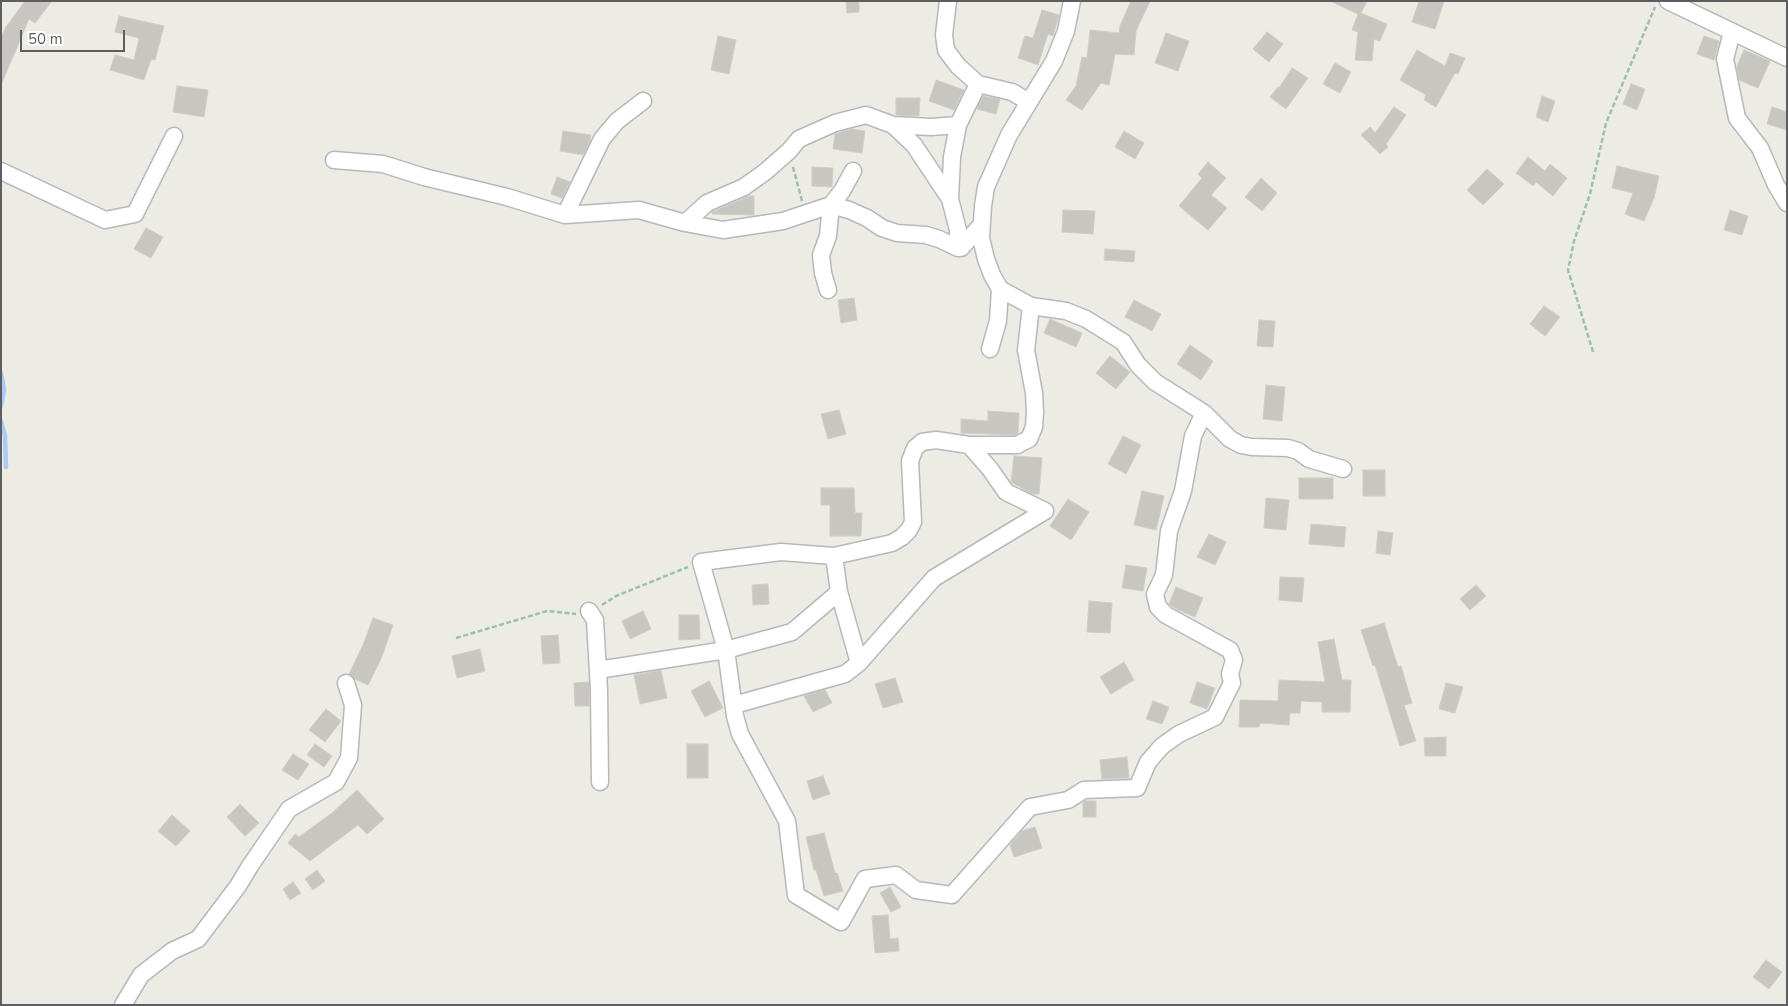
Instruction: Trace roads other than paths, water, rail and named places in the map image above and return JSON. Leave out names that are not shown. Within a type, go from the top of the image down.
[{"type":"street","points":[[948,1],[944,34],[946,50],[958,66],[978,84],[1012,92],[1029,102]]},
{"type":"street","points":[[1072,1],[1066,31],[1054,61],[1009,135],[986,187],[981,238],[986,259],[1000,289],[1031,306],[1066,311],[1102,328],[1123,342],[1138,365],[1155,382],[1204,413],[1230,440],[1252,447],[1288,448],[1298,451],[1310,459],[1343,469]]},
{"type":"street","points":[[1668,1],[1787,58]]},
{"type":"street","points":[[1732,32],[1725,59],[1737,118],[1760,148],[1776,185],[1787,203]]},
{"type":"street","points":[[958,248],[956,221],[950,199],[952,157],[958,125],[978,84]]},
{"type":"street","points":[[565,215],[602,139],[617,121],[642,101]]},
{"type":"street","points":[[685,223],[707,203],[744,187],[765,172],[789,152],[799,139],[843,121],[866,115],[894,125],[931,127],[958,125]]},
{"type":"street","points":[[894,125],[914,145],[950,199]]},
{"type":"street","points":[[1,171],[105,220],[135,214],[174,136]]},
{"type":"street","points":[[334,160],[383,164],[424,177],[507,197],[565,215],[639,210],[685,223],[723,230],[783,221],[831,205],[867,218],[882,228],[897,233],[926,235],[958,248],[961,248],[982,224]]},
{"type":"street","points":[[828,290],[823,273],[822,255],[828,236],[831,205],[842,191],[853,171]]},
{"type":"street","points":[[990,349],[998,321],[1000,289]]},
{"type":"street","points":[[1031,306],[1026,350],[1034,393],[1035,412],[1034,427],[1028,440],[1017,445],[968,445],[936,440],[922,442],[915,448],[910,461],[913,522],[909,530],[892,543],[834,556],[781,552],[701,562],[726,650],[740,734],[787,821],[796,895],[841,922],[865,879],[896,875],[916,890],[952,895],[1030,807],[1068,800],[1084,790],[1137,788],[1148,762],[1162,746],[1179,734],[1215,717],[1232,682],[1230,674],[1234,660],[1230,650],[1166,615],[1158,607],[1155,594],[1164,575],[1169,531],[1184,491],[1193,436],[1204,413]]},
{"type":"street","points":[[734,705],[844,674],[859,663],[934,578],[1045,511],[1006,492],[990,469],[968,445]]},
{"type":"street","points":[[834,556],[840,592],[859,663]]},
{"type":"street","points":[[598,670],[726,650],[792,632],[840,592]]},
{"type":"street","points":[[589,612],[595,620],[600,782]]},
{"type":"street","points":[[123,1005],[141,976],[172,951],[198,939],[238,886],[289,809],[336,782],[349,758],[353,705],[346,683]]},
{"type":"waterway","points":[[1,373],[4,390],[1,406]]},
{"type":"waterway","points":[[1,421],[5,436],[6,467]]}]
